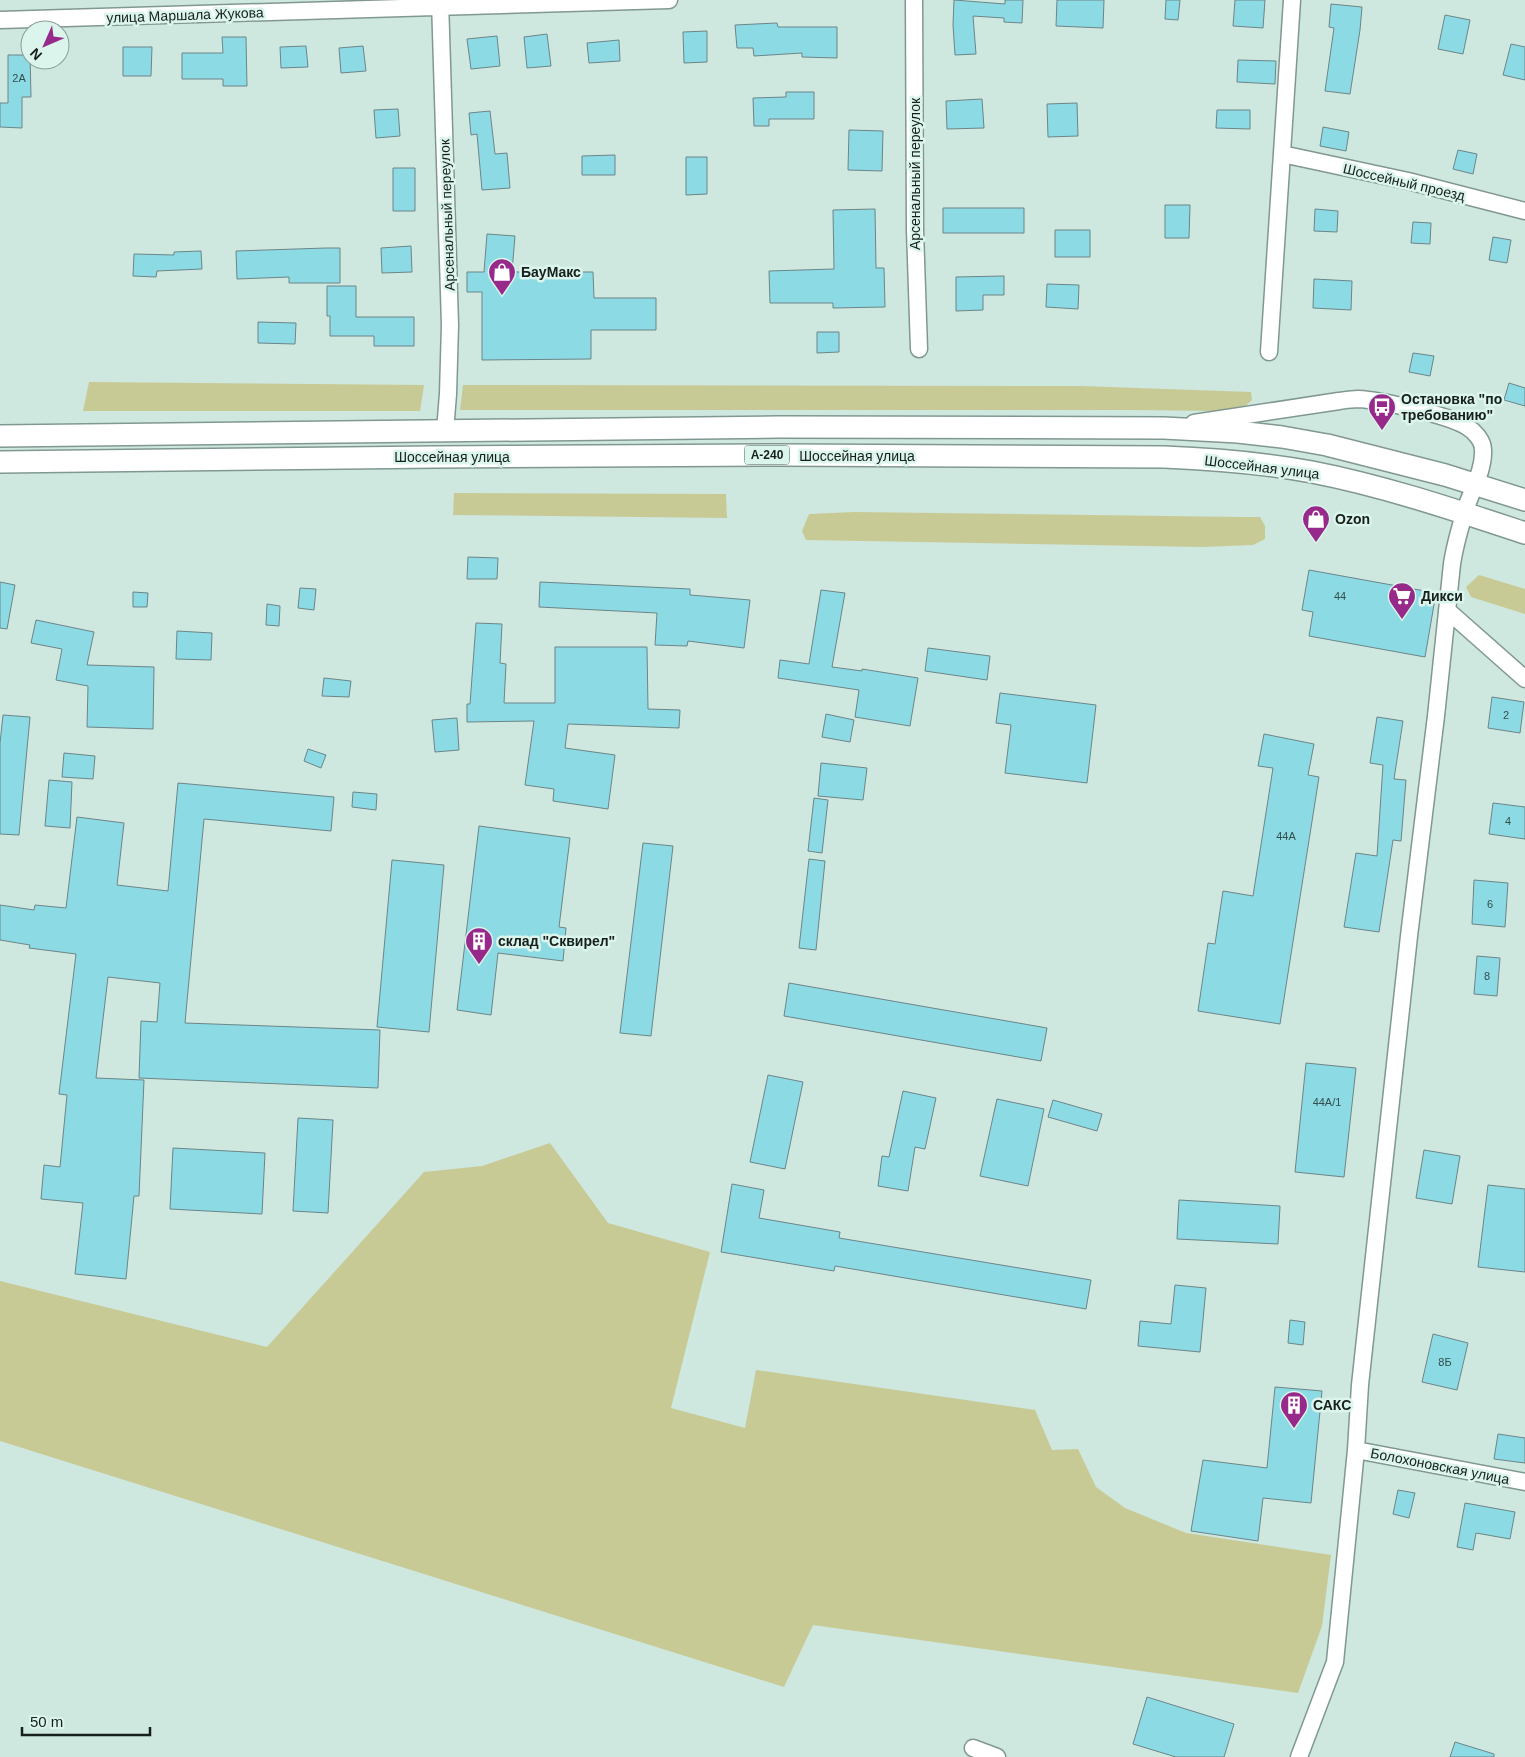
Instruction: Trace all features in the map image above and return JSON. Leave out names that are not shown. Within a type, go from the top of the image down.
[{"type":"main road","name":"Шоссейная улица","points":[[0,436],[779,427],[1164,428],[1238,432],[1327,445],[1445,475],[1525,500]]},
{"type":"main road","name":"Шоссейная улица","points":[[0,462],[446,456],[1164,457],[1235,462],[1314,472],[1465,513],[1525,533]]},
{"type":"street","name":"улица Маршала Жукова","points":[[0,20],[441,4],[669,0]]},
{"type":"street","name":"Арсенальный переулок","points":[[914,0],[915,230],[919,349]]},
{"type":"street","points":[[1270,352],[1292,0]]},
{"type":"street","name":"Арсенальный переулок","points":[[441,4],[450,325],[445,431]]},
{"type":"street","name":"Шоссейный проезд","points":[[1282,154],[1408,181],[1525,211]]},
{"type":"street","points":[[1164,428],[1339,400],[1359,399],[1450,419],[1474,432],[1483,448],[1483,462],[1455,544],[1409,936],[1360,1386],[1356,1450],[1335,1662],[1299,1757]]},
{"type":"street","points":[[1447,610],[1525,679]]},
{"type":"street","name":"Болохоновская улица","points":[[1356,1450],[1525,1482]]},
{"type":"street","points":[[973,1748],[997,1757]]},
{"type":"green space","points":[[89,382],[424,385],[420,411],[83,411]]},
{"type":"green space","points":[[463,385],[1080,386],[1251,392],[1252,400],[1241,410],[1219,411],[460,410]]},
{"type":"green space","points":[[454,493],[726,494],[727,518],[453,515]]},
{"type":"green space","points":[[854,512],[1260,517],[1265,526],[1265,539],[1253,545],[1202,547],[806,540],[802,531],[809,514]]},
{"type":"green space","points":[[1479,575],[1525,589],[1525,614],[1471,597],[1466,587]]},
{"type":"green space","points":[[550,1143],[608,1223],[710,1252],[671,1408],[745,1428],[756,1370],[1035,1410],[1052,1450],[1078,1449],[1096,1487],[1125,1508],[1186,1533],[1331,1555],[1322,1626],[1298,1693],[813,1625],[784,1687],[0,1441],[0,1281],[267,1347],[424,1172],[482,1166]]},
{"type":"building","points":[[954,0],[1005,4],[1005,0],[1023,0],[1022,23],[1004,22],[1004,18],[973,16],[976,54],[955,55]]},
{"type":"building","points":[[1057,0],[1104,0],[1103,28],[1056,26]]},
{"type":"building","points":[[1166,0],[1180,0],[1178,20],[1165,19]]},
{"type":"building","points":[[1235,0],[1265,0],[1263,28],[1233,26]]},
{"type":"building","points":[[1331,4],[1362,7],[1350,94],[1325,91],[1334,28],[1329,27]]},
{"type":"building","points":[[1445,15],[1470,20],[1463,54],[1438,49]]},
{"type":"building","points":[[777,23],[778,27],[837,27],[837,58],[802,57],[802,53],[754,56],[753,48],[737,48],[735,25]]},
{"type":"building","points":[[707,31],[707,62],[684,63],[683,32]]},
{"type":"building","points":[[547,34],[551,66],[527,68],[524,37]]},
{"type":"building","points":[[497,36],[500,66],[471,69],[467,39]]},
{"type":"building","points":[[222,37],[246,37],[247,86],[223,86],[223,79],[182,79],[182,53],[223,53]]},
{"type":"building","points":[[619,40],[620,61],[589,63],[587,43]]},
{"type":"building","points":[[1511,44],[1525,47],[1525,80],[1503,75]]},
{"type":"building","points":[[306,46],[308,67],[281,68],[280,47]]},
{"type":"building","points":[[363,46],[366,71],[341,73],[339,48]]},
{"type":"building","points":[[123,47],[152,47],[151,76],[123,76]]},
{"type":"building","points":[[8,55],[20,55],[20,70],[30,70],[31,97],[22,97],[22,128],[0,127],[0,103],[8,103]]},
{"type":"building","points":[[1238,60],[1276,61],[1275,84],[1237,82]]},
{"type":"building","points":[[786,92],[814,92],[814,119],[769,119],[769,126],[754,126],[753,98],[786,97]]},
{"type":"building","points":[[982,99],[984,128],[947,129],[946,101]]},
{"type":"building","points":[[1077,103],[1078,136],[1048,137],[1047,104]]},
{"type":"building","points":[[398,109],[400,136],[376,138],[374,110]]},
{"type":"building","points":[[1217,110],[1250,110],[1250,129],[1216,128]]},
{"type":"building","points":[[490,111],[495,154],[507,153],[510,188],[482,190],[477,134],[471,135],[469,113]]},
{"type":"building","points":[[1323,127],[1349,132],[1346,151],[1320,146]]},
{"type":"building","points":[[849,130],[883,131],[882,171],[848,170]]},
{"type":"building","points":[[1458,150],[1477,154],[1473,174],[1453,169]]},
{"type":"building","points":[[615,155],[615,175],[582,175],[582,156]]},
{"type":"building","points":[[686,157],[707,157],[707,194],[686,195]]},
{"type":"building","points":[[393,168],[415,168],[415,211],[393,211]]},
{"type":"building","points":[[1165,205],[1190,205],[1189,238],[1165,238]]},
{"type":"building","points":[[943,208],[1024,208],[1024,233],[943,233]]},
{"type":"building","points":[[875,209],[876,268],[884,268],[885,307],[833,308],[833,303],[770,303],[769,271],[834,269],[833,210]]},
{"type":"building","points":[[1315,209],[1338,211],[1337,232],[1314,231]]},
{"type":"building","points":[[1413,222],[1431,223],[1430,244],[1411,243]]},
{"type":"building","points":[[1055,230],[1090,230],[1090,257],[1055,257]]},
{"type":"building","points":[[487,234],[515,236],[512,272],[593,272],[594,298],[656,298],[656,330],[591,330],[591,359],[482,360],[482,292],[467,292],[467,272],[484,272]]},
{"type":"building","points":[[1493,237],[1511,240],[1507,263],[1489,260]]},
{"type":"building","points":[[411,246],[412,272],[382,273],[381,248]]},
{"type":"building","points":[[340,248],[340,283],[289,283],[289,277],[237,279],[236,251]]},
{"type":"building","points":[[201,251],[202,269],[157,271],[156,277],[133,276],[134,254],[174,255],[174,252]]},
{"type":"building","points":[[1004,276],[1004,295],[983,295],[983,310],[956,311],[956,277]]},
{"type":"building","points":[[1314,279],[1352,281],[1351,310],[1313,308]]},
{"type":"building","points":[[1047,284],[1079,285],[1078,309],[1046,307]]},
{"type":"building","points":[[327,286],[356,286],[356,317],[414,317],[414,346],[374,346],[374,336],[330,336],[330,316],[327,316]]},
{"type":"building","points":[[258,322],[296,323],[295,344],[258,343]]},
{"type":"building","points":[[817,332],[839,332],[839,352],[817,353]]},
{"type":"building","points":[[1413,353],[1434,356],[1430,376],[1409,372]]},
{"type":"building","points":[[1509,383],[1525,388],[1525,406],[1504,400]]},
{"type":"building","points":[[468,557],[498,558],[497,579],[467,579]]},
{"type":"building","points":[[1309,570],[1436,593],[1425,657],[1309,636],[1313,612],[1302,610]]},
{"type":"building","points":[[0,582],[15,585],[7,629],[0,628]]},
{"type":"building","points":[[540,582],[690,589],[690,595],[750,600],[744,648],[688,641],[687,646],[655,645],[657,613],[539,607]]},
{"type":"building","points":[[300,588],[316,589],[314,610],[298,608]]},
{"type":"building","points":[[821,590],[845,593],[832,667],[862,671],[862,669],[918,678],[910,726],[855,717],[859,690],[778,678],[780,660],[809,664]]},
{"type":"building","points":[[133,592],[148,593],[147,607],[133,607]]},
{"type":"building","points":[[267,604],[280,606],[279,626],[266,625]]},
{"type":"building","points":[[36,620],[94,632],[87,665],[154,667],[153,729],[87,727],[88,686],[56,680],[62,649],[31,643]]},
{"type":"building","points":[[476,623],[502,624],[500,663],[506,664],[504,703],[555,703],[555,647],[647,647],[648,709],[680,710],[679,728],[568,724],[565,748],[615,755],[608,809],[553,801],[554,789],[525,785],[534,721],[467,722],[467,704],[470,704]]},
{"type":"building","points":[[177,631],[212,633],[211,660],[176,659]]},
{"type":"building","points":[[928,648],[990,656],[987,680],[925,671]]},
{"type":"building","points":[[324,678],[351,681],[349,697],[322,696]]},
{"type":"building","points":[[1000,693],[1096,705],[1087,783],[1005,773],[1011,725],[996,723]]},
{"type":"building","points":[[1492,697],[1524,702],[1520,733],[1488,728]]},
{"type":"building","points":[[826,714],[854,720],[850,742],[822,737]]},
{"type":"building","points":[[3,715],[30,717],[19,835],[0,834],[0,743]]},
{"type":"building","points":[[1377,717],[1403,721],[1394,779],[1406,780],[1401,841],[1393,840],[1379,932],[1344,927],[1356,853],[1377,856],[1383,765],[1370,763]]},
{"type":"building","points":[[457,718],[459,750],[435,752],[432,720]]},
{"type":"building","points":[[1264,734],[1314,744],[1308,775],[1319,777],[1280,1024],[1198,1011],[1208,943],[1215,944],[1223,891],[1253,896],[1273,768],[1258,766]]},
{"type":"building","points":[[308,749],[326,755],[321,768],[304,761]]},
{"type":"building","points":[[64,753],[95,756],[93,779],[62,777]]},
{"type":"building","points":[[821,763],[867,768],[863,800],[818,796]]},
{"type":"building","points":[[49,780],[72,782],[70,828],[45,826]]},
{"type":"building","points":[[178,783],[334,797],[331,831],[204,819],[185,1023],[380,1030],[378,1088],[139,1078],[141,1021],[157,1022],[160,983],[108,977],[96,1078],[144,1080],[139,1196],[134,1196],[126,1279],[75,1274],[83,1203],[41,1199],[44,1165],[60,1167],[67,1095],[59,1094],[76,954],[29,948],[30,945],[0,940],[0,905],[34,910],[35,905],[66,908],[77,817],[124,823],[117,885],[168,891]]},
{"type":"building","points":[[353,792],[377,794],[376,810],[352,807]]},
{"type":"building","points":[[814,798],[828,800],[822,853],[808,851]]},
{"type":"building","points":[[1493,803],[1525,807],[1525,839],[1489,834]]},
{"type":"building","name":"склад \"Сквирел\"","points":[[479,826],[570,838],[559,927],[566,928],[563,961],[498,953],[491,1015],[457,1010]]},
{"type":"building","points":[[643,843],[673,846],[651,1036],[620,1033]]},
{"type":"building","points":[[809,859],[825,861],[816,950],[799,948]]},
{"type":"building","points":[[392,860],[444,865],[429,1032],[377,1027]]},
{"type":"building","points":[[1474,880],[1508,883],[1505,927],[1472,924]]},
{"type":"building","points":[[1477,956],[1500,958],[1497,996],[1474,994]]},
{"type":"building","points":[[789,983],[1047,1028],[1041,1061],[784,1016]]},
{"type":"building","points":[[1306,1063],[1356,1068],[1344,1177],[1295,1172]]},
{"type":"building","points":[[768,1075],[803,1082],[785,1169],[750,1162]]},
{"type":"building","points":[[903,1091],[936,1098],[925,1149],[915,1147],[908,1191],[878,1186],[882,1156],[889,1157]]},
{"type":"building","points":[[997,1099],[1044,1109],[1028,1186],[980,1176]]},
{"type":"building","points":[[1053,1100],[1102,1114],[1097,1131],[1048,1117]]},
{"type":"building","points":[[298,1118],[333,1120],[328,1213],[293,1211]]},
{"type":"building","points":[[173,1148],[265,1153],[262,1214],[170,1209]]},
{"type":"building","points":[[1424,1150],[1460,1156],[1452,1204],[1416,1198]]},
{"type":"building","points":[[732,1184],[764,1190],[759,1218],[840,1232],[839,1238],[1091,1280],[1086,1309],[835,1266],[834,1271],[721,1252]]},
{"type":"building","points":[[1488,1185],[1525,1189],[1525,1272],[1478,1267]]},
{"type":"building","points":[[1179,1200],[1280,1206],[1278,1244],[1177,1239]]},
{"type":"building","points":[[1175,1285],[1206,1288],[1200,1352],[1138,1346],[1140,1321],[1171,1324]]},
{"type":"building","points":[[1290,1320],[1305,1322],[1303,1345],[1288,1343]]},
{"type":"building","points":[[1433,1334],[1468,1343],[1457,1390],[1422,1382]]},
{"type":"building","points":[[1275,1387],[1322,1391],[1311,1503],[1263,1498],[1258,1541],[1191,1531],[1203,1460],[1267,1468]]},
{"type":"building","points":[[1498,1434],[1525,1438],[1525,1463],[1494,1459]]},
{"type":"building","points":[[1398,1490],[1415,1493],[1409,1518],[1393,1514]]},
{"type":"building","points":[[1465,1503],[1515,1512],[1510,1539],[1476,1533],[1473,1550],[1457,1547]]},
{"type":"building","points":[[1147,1697],[1234,1724],[1224,1757],[1176,1757],[1133,1744]]},
{"type":"building","points":[[1455,1742],[1494,1754],[1494,1757],[1450,1757]]},
{"type":"place","name":"БауМакс","points":[[502,296]]},
{"type":"place","name":"Остановка \"по требованию\"","points":[[1382,431]]},
{"type":"place","name":"Ozon","points":[[1316,543]]},
{"type":"place","name":"Дикси","points":[[1402,620]]},
{"type":"place","name":"склад \"Сквирел\"","points":[[479,965]]},
{"type":"place","name":"САКС","points":[[1294,1429]]}]
